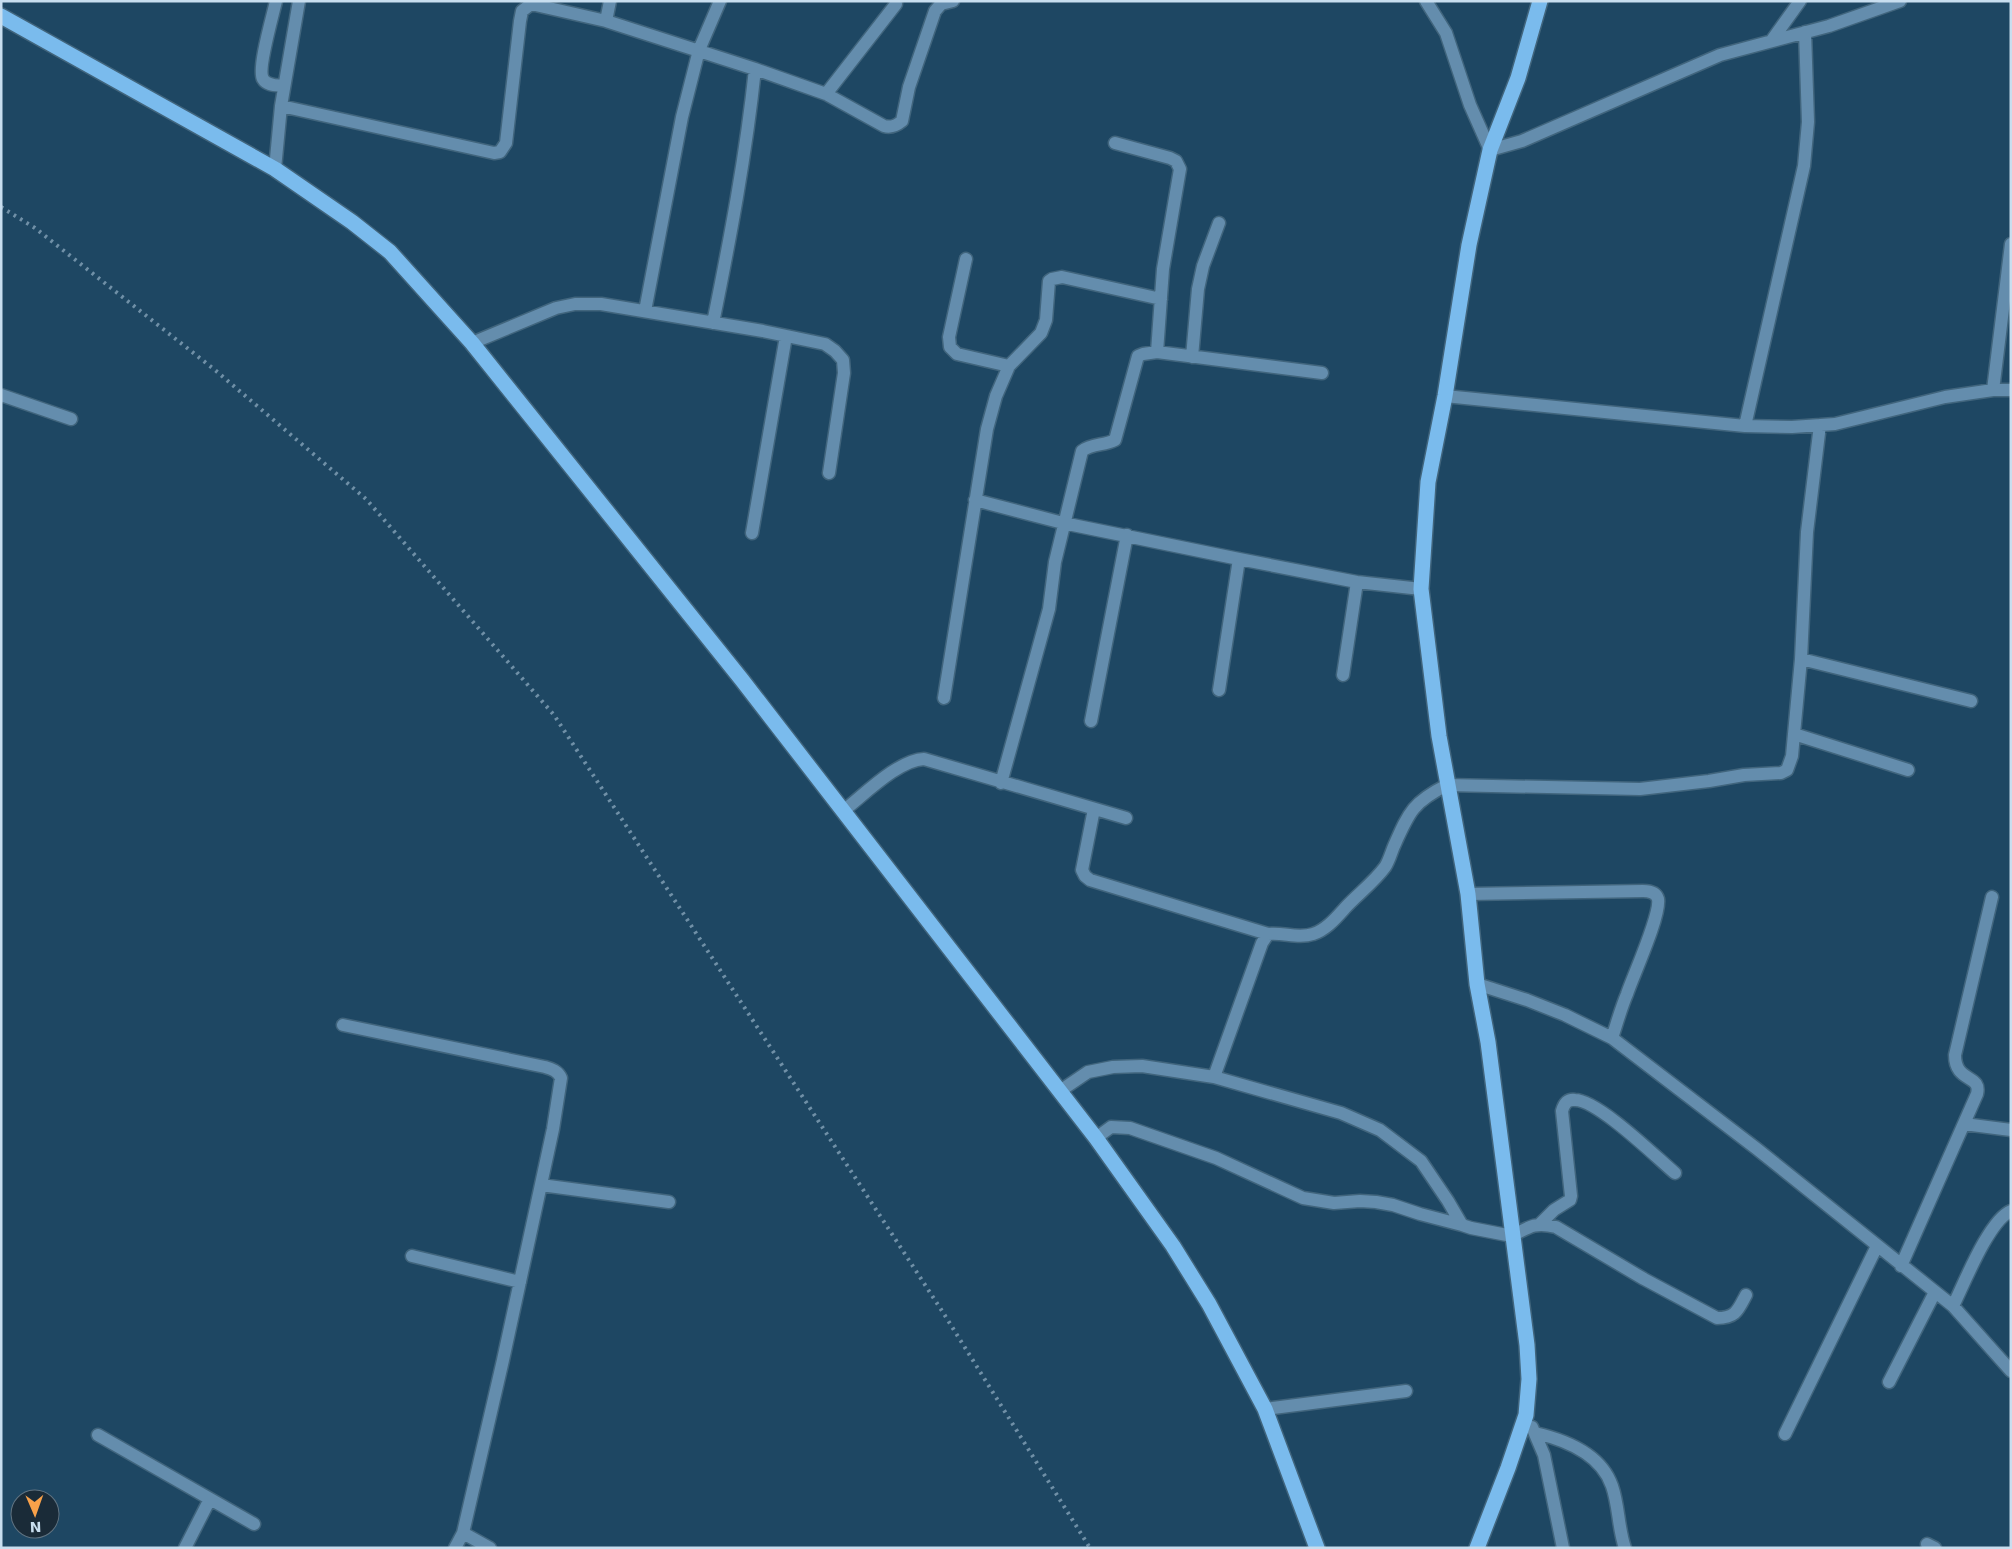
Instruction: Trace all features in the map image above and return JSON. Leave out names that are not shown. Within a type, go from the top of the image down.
[{"type":"highway","points":[[1476,1548],[1508,1468],[1526,1415],[1529,1379],[1527,1345],[1488,1042],[1477,984],[1468,894],[1447,786],[1429,662],[1421,589],[1428,482],[1445,396],[1469,245],[1490,150],[1518,78],[1540,1]]},
{"type":"highway","points":[[1,16],[274,169],[352,222],[390,252],[472,343],[742,680],[1096,1138],[1178,1254],[1209,1304],[1265,1409],[1317,1548]]},
{"type":"street","points":[[276,1],[262,64],[262,75],[269,84],[284,86]]},
{"type":"street","points":[[274,169],[284,86],[299,1]]},
{"type":"street","points":[[606,21],[610,1]]},
{"type":"street","points":[[645,311],[682,118],[699,50],[720,1]]},
{"type":"street","points":[[282,106],[489,153],[500,152],[506,143],[522,11],[531,4],[538,4],[606,21],[755,69],[826,94],[884,126],[890,127],[902,121],[909,87],[935,11],[941,4],[953,1]]},
{"type":"street","points":[[1772,40],[1800,1]]},
{"type":"street","points":[[1429,3],[1446,33],[1470,105],[1490,150],[1522,141],[1720,55],[1830,26],[1900,1]]},
{"type":"street","points":[[826,94],[896,4]]},
{"type":"street","points":[[1745,426],[1804,166],[1808,122],[1805,32]]},
{"type":"street","points":[[713,323],[737,203],[750,122],[755,69]]},
{"type":"street","points":[[1114,144],[1170,158],[1176,161],[1180,170],[1163,269],[1157,352]]},
{"type":"street","points":[[1192,357],[1198,290],[1203,266],[1219,223]]},
{"type":"street","points":[[1993,390],[2011,244]]},
{"type":"street","points":[[966,259],[949,337],[950,347],[957,354],[1009,366]]},
{"type":"street","points":[[944,698],[989,421],[996,396],[1009,366],[1041,333],[1046,320],[1048,286],[1052,278],[1062,277],[1161,299]]},
{"type":"street","points":[[472,343],[556,308],[576,304],[600,304],[825,344],[835,351],[842,360],[844,373],[829,472]]},
{"type":"street","points":[[752,533],[786,336]]},
{"type":"street","points":[[1001,783],[1049,609],[1052,575],[1063,523],[1082,452],[1090,446],[1110,443],[1115,440],[1138,356],[1157,352],[1322,373]]},
{"type":"street","points":[[1445,396],[1745,426],[1792,427],[1835,424],[1945,397],[1993,390],[2011,390]]},
{"type":"street","points":[[1,395],[71,419]]},
{"type":"street","points":[[1094,809],[1082,870],[1090,880],[1268,934],[1305,936],[1316,934],[1327,926],[1376,878],[1386,865],[1409,812],[1420,801],[1447,786],[1640,789],[1709,781],[1744,774],[1781,773],[1787,770],[1790,764],[1794,734],[1801,660],[1807,532],[1820,425]]},
{"type":"street","points":[[975,500],[1063,523],[1239,559],[1357,582],[1421,589]]},
{"type":"street","points":[[1091,721],[1127,535]]},
{"type":"street","points":[[1219,690],[1239,559]]},
{"type":"street","points":[[1343,675],[1357,582]]},
{"type":"street","points":[[1801,660],[1972,701]]},
{"type":"street","points":[[1794,734],[1908,770]]},
{"type":"street","points":[[843,811],[898,767],[914,760],[933,761],[1001,783],[1126,818]]},
{"type":"street","points":[[1468,894],[1643,890],[1655,894],[1658,899],[1651,932],[1625,998],[1612,1038]]},
{"type":"street","points":[[1901,1266],[1979,1088],[1976,1083],[1958,1070],[1955,1065],[1955,1055],[1992,897]]},
{"type":"street","points":[[1214,1077],[1262,943],[1268,934]]},
{"type":"street","points":[[1477,984],[1527,1000],[1565,1015],[1612,1038],[1756,1149],[1953,1306],[2011,1372]]},
{"type":"street","points":[[343,1025],[545,1067],[559,1074],[561,1078],[520,1282],[463,1533],[456,1548]]},
{"type":"street","points":[[1060,1091],[1088,1072],[1113,1067],[1142,1066],[1214,1077],[1341,1113],[1380,1130],[1421,1161],[1462,1225]]},
{"type":"street","points":[[1540,1224],[1554,1210],[1566,1203],[1571,1196],[1572,1188],[1562,1111],[1564,1104],[1574,1099],[1580,1100],[1608,1116],[1675,1173]]},
{"type":"street","points":[[1964,1124],[2011,1130]]},
{"type":"street","points":[[1096,1138],[1111,1127],[1130,1128],[1216,1158],[1303,1198],[1334,1203],[1360,1201],[1393,1205],[1471,1228],[1512,1236],[1531,1226],[1540,1224],[1556,1227],[1644,1279],[1717,1318],[1726,1318],[1733,1315],[1746,1295]]},
{"type":"street","points":[[541,1185],[668,1202]]},
{"type":"street","points":[[1953,1306],[1989,1234],[1998,1221],[2011,1211]]},
{"type":"street","points":[[1785,1434],[1876,1246]]},
{"type":"street","points":[[412,1256],[520,1282]]},
{"type":"street","points":[[1889,1382],[1935,1292]]},
{"type":"street","points":[[1265,1409],[1406,1391]]},
{"type":"street","points":[[1526,1415],[1544,1455],[1563,1548]]},
{"type":"street","points":[[1535,1432],[1556,1437],[1571,1444],[1588,1455],[1604,1472],[1612,1486],[1619,1529],[1625,1548]]},
{"type":"street","points":[[98,1435],[254,1524]]},
{"type":"street","points":[[185,1548],[210,1499]]},
{"type":"street","points":[[463,1533],[490,1548]]},
{"type":"railway","points":[[1,207],[35,228],[215,370],[366,499],[554,715],[944,1314],[1090,1548]]}]
